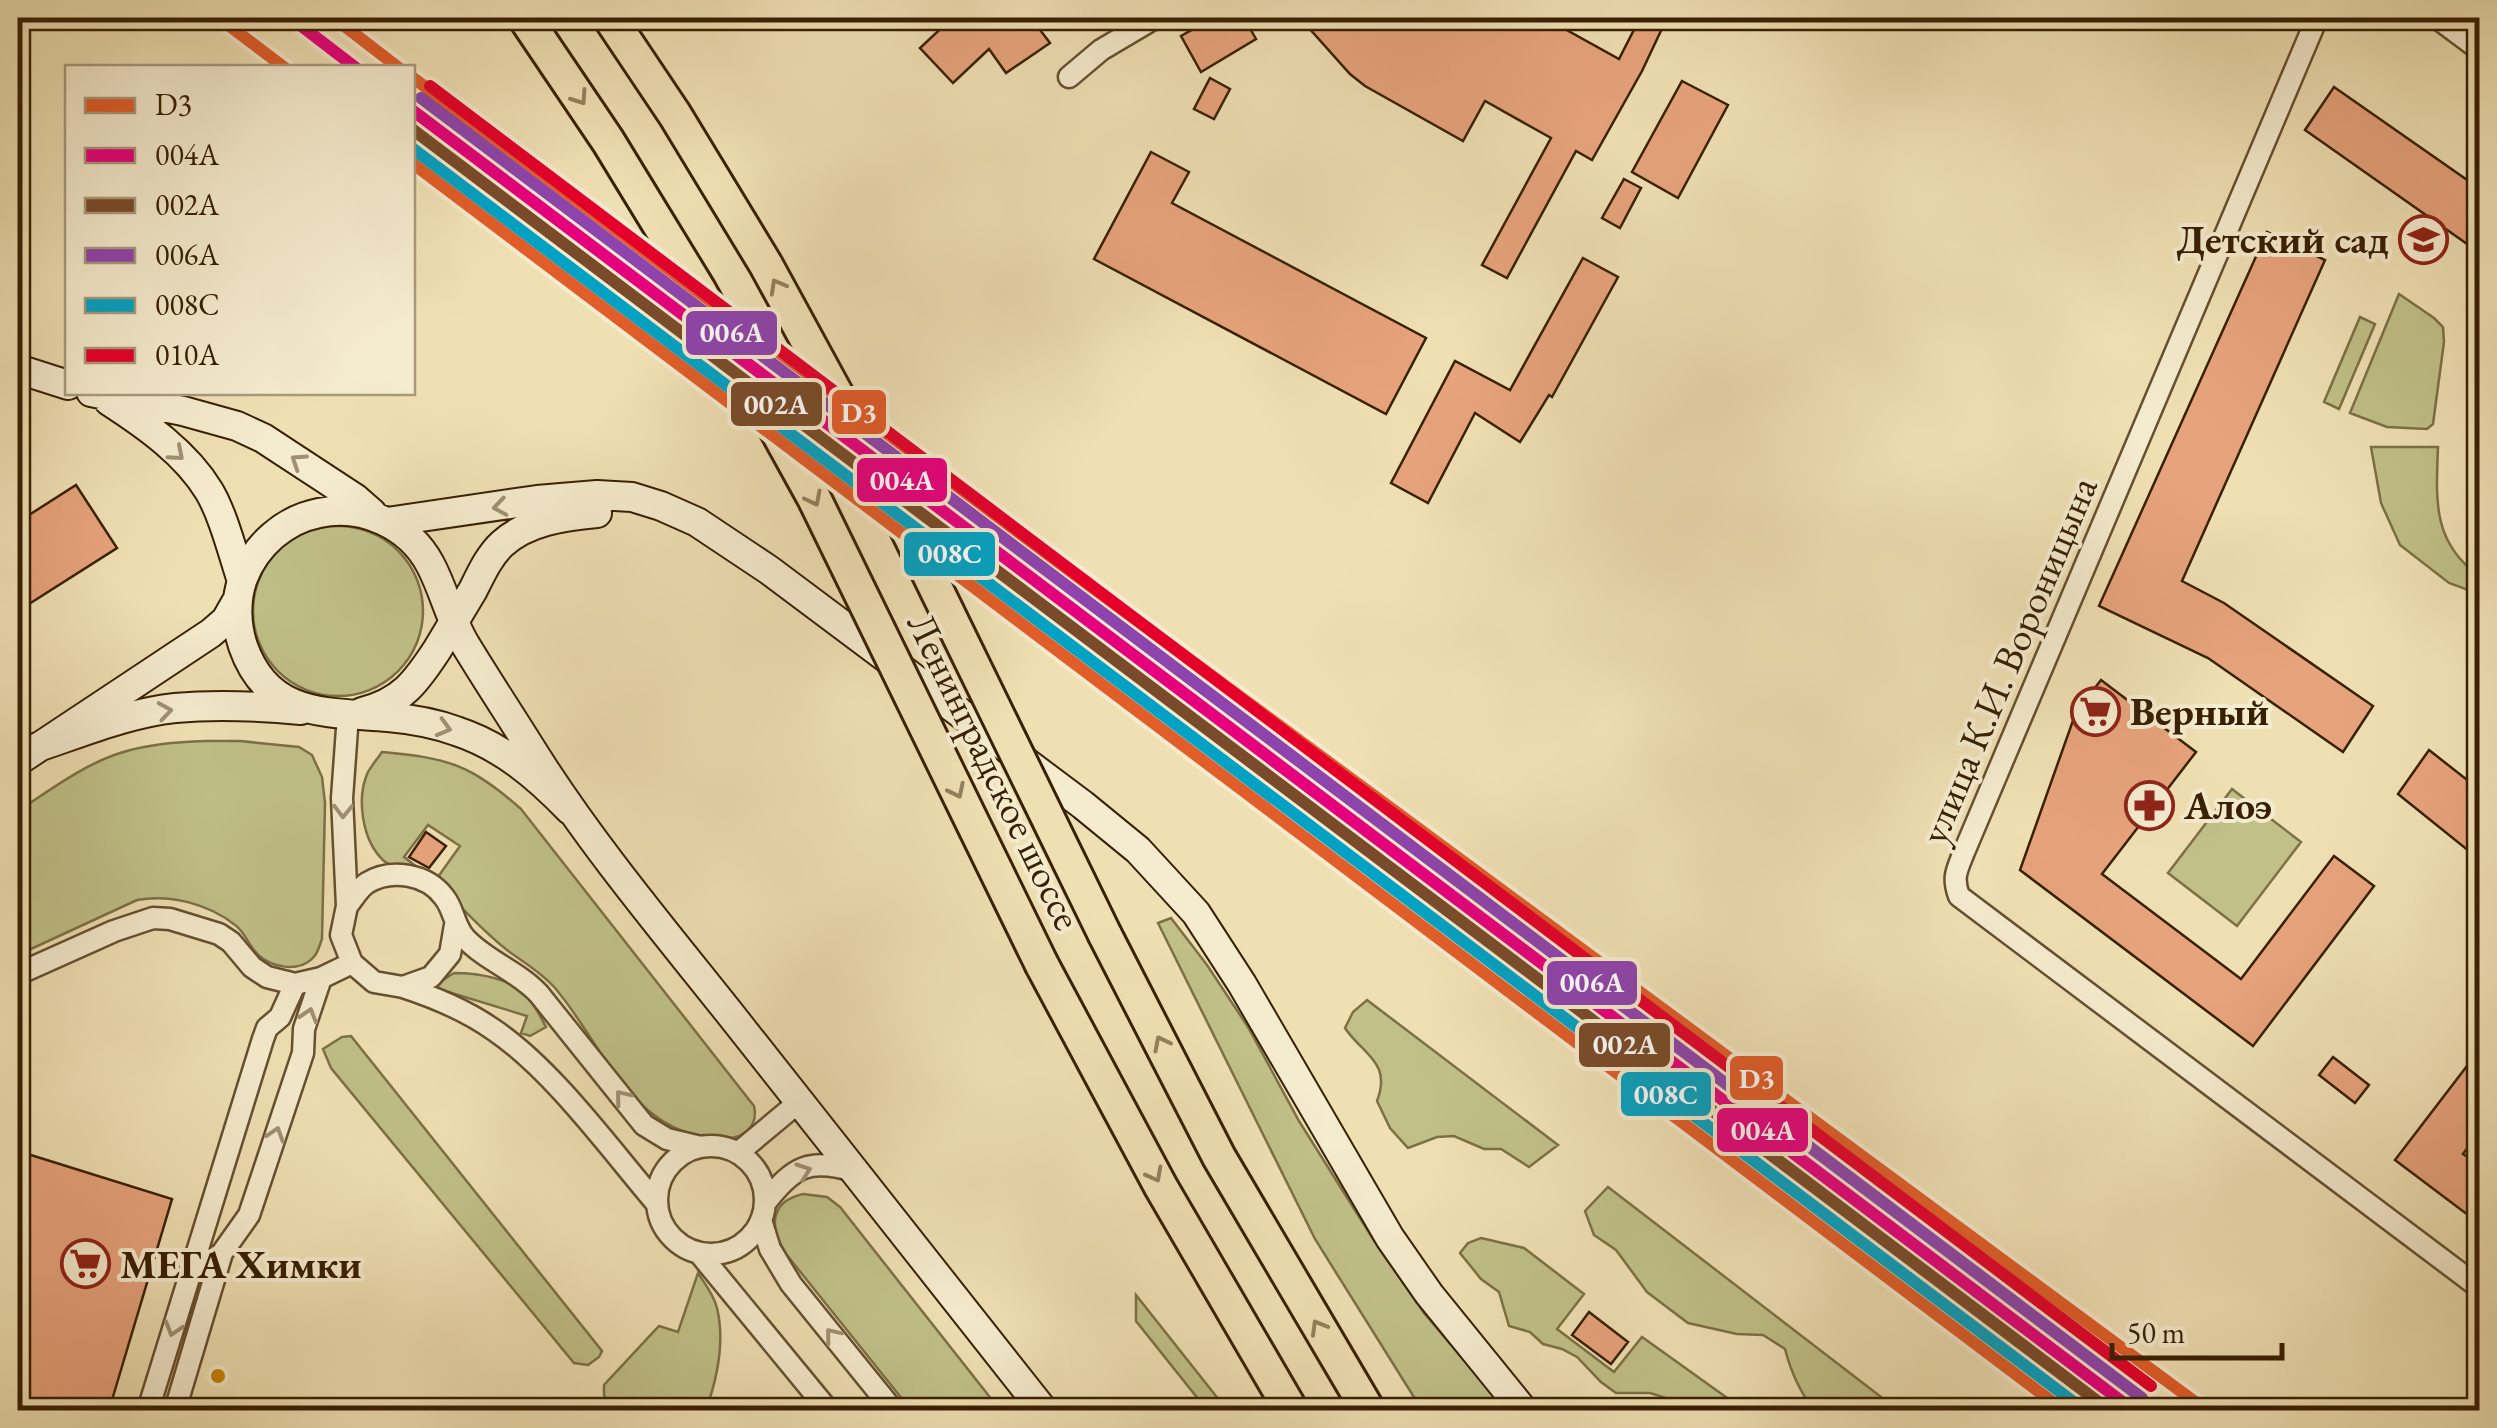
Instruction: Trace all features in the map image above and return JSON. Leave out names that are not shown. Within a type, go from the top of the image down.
[{"type":"highway","name":"Ленинградское шоссе","points":[[525,18],[608,140],[699,290],[814,498],[1042,966],[1161,1187],[1291,1410]]},
{"type":"highway","name":"Ленинградское шоссе","points":[[610,18],[675,115],[766,265],[871,458],[1105,935],[1219,1157],[1368,1410]]},
{"type":"main road","points":[[18,369],[65,383]]},
{"type":"main road","points":[[97,395],[133,417],[188,462],[211,494],[240,590],[240,636],[254,669],[279,695],[312,711]]},
{"type":"main road","points":[[100,395],[237,426],[356,499],[416,544],[427,558],[463,641],[570,810]]},
{"type":"main road","points":[[28,754],[211,633],[226,620],[260,548],[304,516],[341,510],[382,520],[597,495],[632,497],[661,506],[697,522],[769,570],[1083,804],[1138,850],[1196,913],[1242,984],[1390,1238],[1428,1294],[1522,1410]]},
{"type":"main road","points":[[348,715],[384,705],[414,684],[500,545],[529,527],[574,515],[614,511],[645,511],[697,522]]},
{"type":"main road","points":[[434,652],[440,633],[440,592]]},
{"type":"main road","points":[[28,754],[122,719],[172,708],[263,707],[409,719],[460,732],[518,763],[570,810],[1043,1410]]},
{"type":"street","points":[[1069,77],[1101,50],[1155,18]]},
{"type":"street","name":"улица К.И. Вороницына","points":[[2317,18],[1964,852],[1954,884],[1959,896],[2480,1288]]},
{"type":"street","points":[[2437,18],[2480,50]]},
{"type":"street","points":[[348,715],[342,798],[346,906],[342,935],[352,963],[374,982],[427,995],[494,1030],[528,1058],[568,1100],[656,1204]]},
{"type":"street","points":[[346,906],[366,884],[394,874],[422,878],[445,898],[455,925],[466,939],[528,981],[644,1125],[667,1139],[701,1147]]},
{"type":"street","points":[[18,974],[153,918],[170,919],[219,934],[267,977],[294,984],[321,978],[352,963]]},
{"type":"street","points":[[404,987],[431,977],[450,954],[455,925]]},
{"type":"street","points":[[175,1409],[222,1253],[249,1215],[303,1053],[304,1029],[321,978]]},
{"type":"street","points":[[148,1410],[262,1040],[280,1018],[294,984]]},
{"type":"street","points":[[739,1152],[799,1102]]},
{"type":"street","points":[[828,1410],[698,1254],[670,1238],[656,1204],[659,1178],[679,1154],[709,1144],[739,1152],[761,1175],[770,1249],[791,1284],[893,1410]]},
{"type":"street","points":[[698,1254],[728,1252],[754,1234],[763,1211],[784,1179],[810,1165],[854,1171]]},
{"type":"green space","points":[[2399,294],[2443,327],[2433,424],[2427,429],[2387,427],[2350,413]]},
{"type":"green space","points":[[2360,317],[2375,324],[2339,409],[2324,402]]},
{"type":"green space","points":[[2371,447],[2438,447],[2440,519],[2452,549],[2479,576],[2479,594],[2449,583],[2400,545],[2381,503]]},
{"type":"green space","points":[[338,526],[371,532],[398,551],[417,578],[423,611],[417,644],[398,671],[371,690],[338,696],[305,690],[278,671],[259,644],[253,611],[259,578],[278,551],[305,532]]},
{"type":"green space","points":[[206,741],[299,747],[312,755],[322,777],[325,803],[322,939],[310,961],[294,967],[276,965],[260,956],[241,930],[225,918],[201,906],[163,898],[137,900],[18,955],[18,811],[106,758],[152,746]]},
{"type":"green space","points":[[382,752],[457,766],[487,782],[521,809],[754,1106],[754,1120],[747,1131],[724,1138],[682,1131],[637,1100],[555,988],[488,934],[435,881],[460,846],[428,825],[404,857],[422,871],[384,861],[366,831],[362,806],[364,782]]},
{"type":"green space","points":[[2232,789],[2301,842],[2237,926],[2168,873]]},
{"type":"green space","points":[[1171,918],[1248,1027],[1299,1121],[1378,1247],[1424,1313],[1506,1410],[1422,1410],[1315,1239],[1158,923]]},
{"type":"green space","points":[[454,973],[484,976],[514,986],[532,1002],[546,1027],[530,1036],[521,1033],[527,1016],[432,987]]},
{"type":"green space","points":[[1367,1000],[1558,1145],[1529,1167],[1501,1149],[1484,1149],[1454,1136],[1437,1137],[1408,1148],[1390,1128],[1377,1101],[1381,1088],[1378,1068],[1345,1028],[1353,1012]]},
{"type":"green space","points":[[351,1036],[602,1351],[599,1357],[588,1365],[574,1363],[331,1068],[323,1049]]},
{"type":"green space","points":[[1608,1187],[1898,1410],[1814,1410],[1796,1381],[1785,1349],[1763,1335],[1737,1334],[1688,1323],[1647,1292],[1616,1250],[1594,1235],[1585,1211]]},
{"type":"green space","points":[[803,1194],[827,1197],[840,1207],[1000,1410],[911,1410],[781,1245],[775,1226],[778,1210],[783,1203]]},
{"type":"green space","points":[[1481,1238],[1524,1248],[1584,1294],[1557,1329],[1614,1372],[1642,1337],[1744,1410],[1676,1410],[1666,1398],[1650,1393],[1616,1393],[1577,1357],[1543,1344],[1530,1332],[1509,1326],[1499,1292],[1481,1279],[1460,1253],[1468,1243]]},
{"type":"green space","points":[[698,1273],[716,1303],[720,1334],[716,1373],[706,1410],[612,1410],[604,1395],[604,1385],[659,1326],[678,1332]]},
{"type":"green space","points":[[1136,1295],[1227,1410],[1207,1410],[1136,1321]]},
{"type":"building","points":[[952,18],[1031,18],[1050,43],[1006,73],[989,49],[953,83],[920,48]]},
{"type":"building","points":[[1213,18],[1244,18],[1256,39],[1201,72],[1181,36]]},
{"type":"building","points":[[1300,18],[1545,18],[1619,59],[1640,18],[1667,18],[1592,160],[1576,151],[1507,278],[1482,265],[1551,138],[1485,101],[1463,141],[1365,86]]},
{"type":"building","points":[[1210,78],[1230,89],[1214,119],[1194,109]]},
{"type":"building","points":[[1682,81],[1728,105],[1678,198],[1632,172]]},
{"type":"building","points":[[2334,87],[2480,189],[2480,233],[2470,246],[2305,130]]},
{"type":"building","points":[[1151,152],[1189,172],[1172,203],[1426,338],[1386,414],[1094,259]]},
{"type":"building","points":[[1624,179],[1641,188],[1620,228],[1602,218]]},
{"type":"building","points":[[2267,232],[2325,260],[2182,581],[2224,603],[2373,706],[2343,752],[2208,658],[2099,606]]},
{"type":"building","points":[[1583,258],[1618,277],[1552,397],[1549,395],[1520,442],[1475,413],[1428,503],[1391,483],[1455,361],[1510,390]]},
{"type":"building","points":[[76,485],[117,548],[18,611],[18,522]]},
{"type":"building","points":[[2101,680],[2196,752],[2102,874],[2241,979],[2334,856],[2374,886],[2253,1046],[2020,870],[2076,712]]},
{"type":"building","points":[[2429,750],[2480,790],[2480,860],[2398,794]]},
{"type":"building","points":[[426,832],[446,846],[429,868],[409,857]]},
{"type":"building","points":[[2480,1049],[2480,1131],[2463,1154],[2480,1166],[2480,1224],[2395,1160]]},
{"type":"building","points":[[2333,1057],[2369,1085],[2355,1103],[2319,1075]]},
{"type":"building","name":"МЕГА Химки","points":[[18,1151],[172,1199],[109,1410],[18,1410]]},
{"type":"building","points":[[1589,1312],[1628,1342],[1611,1364],[1572,1335]]},
{"type":"transit line","name":"D3","points":[[219,18],[281,65]]},
{"type":"transit line","name":"004А","points":[[291,18],[352,65]]},
{"type":"transit line","name":"D3","points":[[334,18],[395,65]]},
{"type":"transit line","name":"D3","points":[[415,79],[1082,580],[2206,1410]]},
{"type":"transit line","name":"010А","points":[[430,86],[2151,1386]]},
{"type":"transit line","name":"006А","points":[[421,98],[2142,1398]]},
{"type":"transit line","name":"004А","points":[[415,112],[2133,1410]]},
{"type":"transit line","name":"002А","points":[[415,131],[2109,1410]]},
{"type":"transit line","name":"008С","points":[[415,150],[2084,1410]]},
{"type":"transit line","name":"D3","points":[[415,165],[2063,1410]]},
{"type":"place","name":"Детский сад","points":[[2424,239]]},
{"type":"place","name":"Верный","points":[[2095,711]]},
{"type":"place","name":"Алоэ","points":[[2149,805]]},
{"type":"place","name":"МЕГА Химки","points":[[85,1264]]}]
